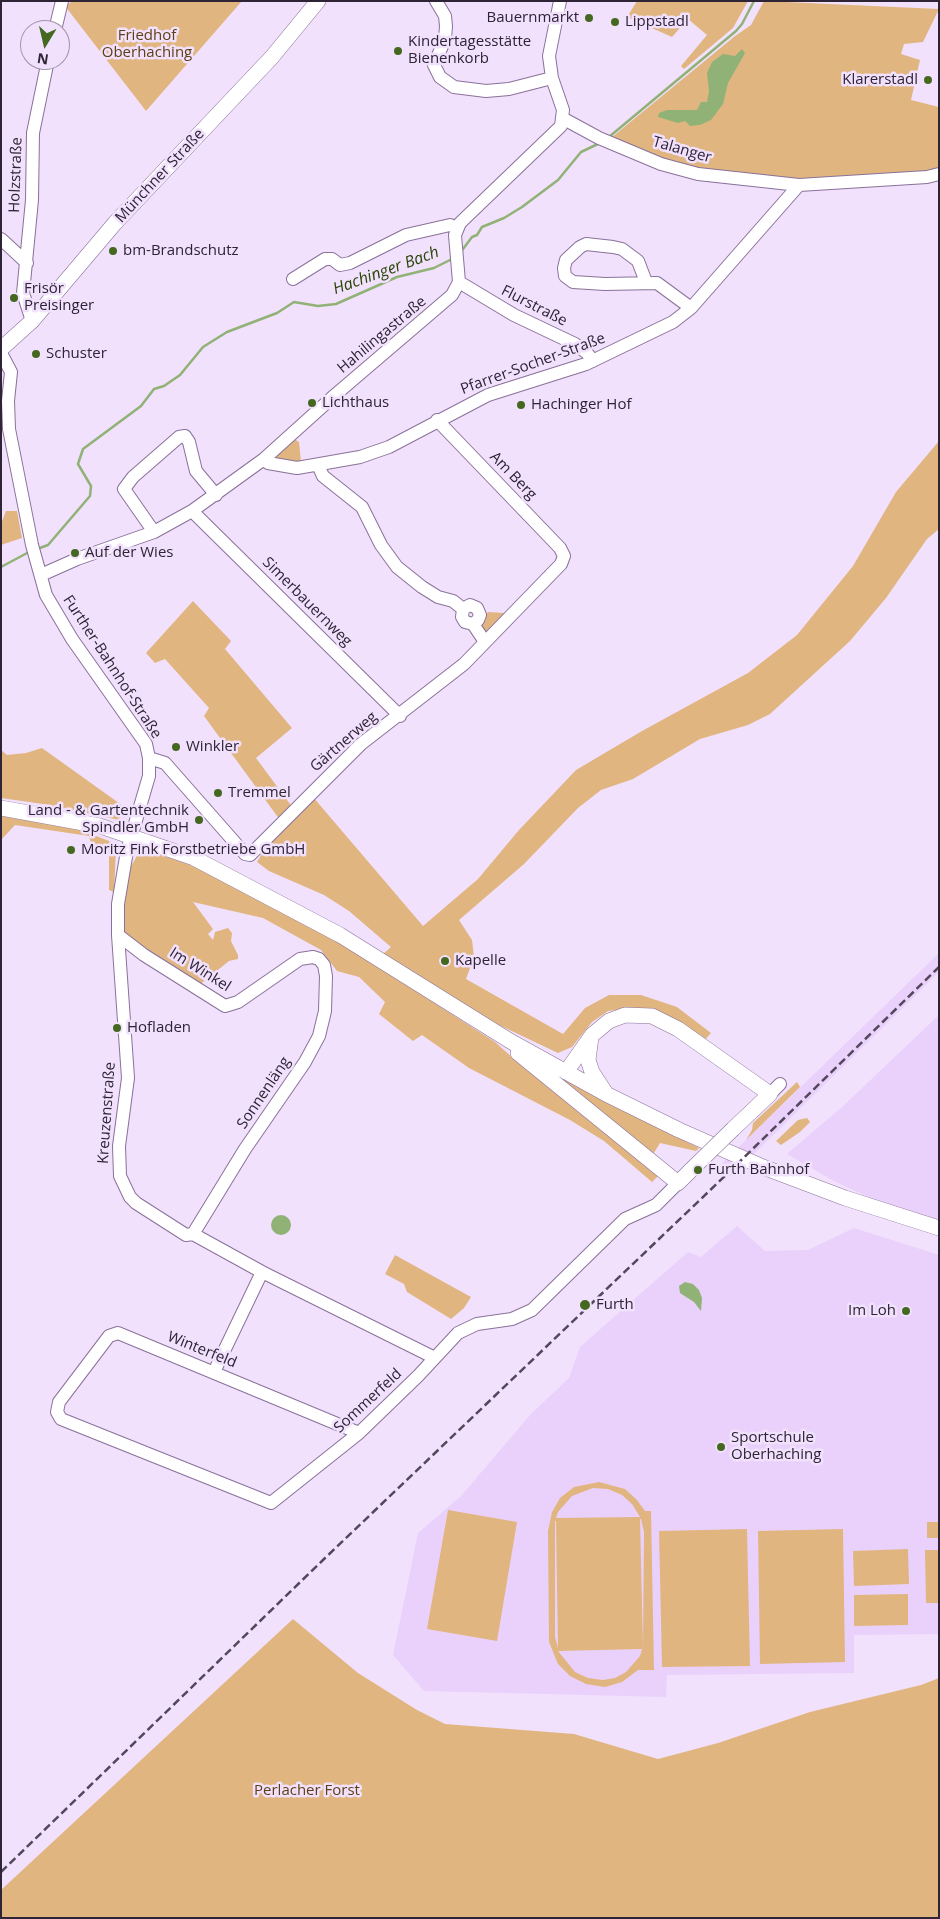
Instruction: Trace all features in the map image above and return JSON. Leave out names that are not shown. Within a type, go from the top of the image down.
[{"type":"main road","name":"Münchner Straße","points":[[1,349],[32,321],[115,223],[272,57],[318,1]]},
{"type":"main road","points":[[1,808],[73,820],[131,835],[194,858],[340,935],[510,1041],[606,1094],[679,1130],[763,1167],[845,1198],[939,1228]]},
{"type":"main road","points":[[510,1041],[521,1056],[678,1183],[771,1094],[671,1025],[652,1016],[625,1015],[609,1021],[592,1035],[566,1072]]},
{"type":"main road","points":[[592,1035],[588,1060],[592,1072],[606,1094]]},
{"type":"street","points":[[58,20],[62,1]]},
{"type":"street","points":[[436,1],[445,16],[446,26],[445,39],[434,65],[440,77],[454,87],[486,91],[509,90],[552,78]]},
{"type":"street","points":[[459,282],[455,234],[457,228],[466,217],[557,132],[564,119],[563,110],[552,78],[549,56],[560,1]]},
{"type":"street","name":"Holzstraße","points":[[32,321],[23,294],[32,200],[33,133],[46,70]]},
{"type":"street","name":"Talanger","points":[[564,119],[603,139],[661,164],[685,171],[799,185]]},
{"type":"street","points":[[799,185],[927,178],[939,174]]},
{"type":"street","name":"Pfarrer-Socher-Straße","points":[[264,460],[268,463],[284,467],[318,465],[360,457],[383,450],[437,420],[494,392],[593,361],[673,322],[691,308],[799,185]]},
{"type":"street","points":[[293,279],[325,259],[332,259],[340,265],[350,263],[406,235],[450,225],[457,228]]},
{"type":"street","points":[[1,239],[27,263]]},
{"type":"street","points":[[646,282],[638,261],[622,249],[613,247],[586,244],[580,246],[566,260],[564,268],[568,280],[573,282],[614,284],[657,283],[691,308]]},
{"type":"street","name":"Flurstraße","points":[[459,282],[514,315],[575,344],[593,361]]},
{"type":"street","name":"Hahilingastraße","points":[[41,575],[77,559],[154,532],[216,495],[264,460],[334,395],[442,306],[452,295],[459,282]]},
{"type":"street","points":[[1,354],[11,372],[9,424],[34,551],[41,575]]},
{"type":"street","name":"Am Berg","points":[[437,420],[560,548],[564,556]]},
{"type":"street","points":[[154,532],[124,490],[133,477],[179,437],[185,436],[189,442],[196,471],[216,495]]},
{"type":"street","points":[[318,465],[323,476],[362,507],[381,545],[397,567],[438,597],[453,601],[464,609],[474,606],[479,611],[479,618],[473,624],[485,642]]},
{"type":"street","name":"Simerbauernweg","points":[[192,511],[400,716]]},
{"type":"street","name":"Gärtnerweg","points":[[150,758],[166,764],[245,854],[250,855],[361,744],[400,716],[464,664],[561,564],[564,556]]},
{"type":"street","name":"Further-Bahnhof-Straße","points":[[41,575],[50,604],[146,744],[150,758],[149,776],[131,835]]},
{"type":"street","name":"Kreuzenstraße","points":[[131,835],[120,886],[118,935],[128,1078],[118,1153],[120,1176],[130,1196],[136,1204],[190,1235],[433,1357]]},
{"type":"street","name":"Im Winkel","points":[[118,935],[225,1006],[238,1002],[300,959],[313,957],[319,959]]},
{"type":"street","name":"Sonnenläng","points":[[190,1235],[245,1149],[305,1062],[319,1036],[325,1011],[326,976],[324,965],[319,959]]},
{"type":"street","name":"Sommerfeld","points":[[59,1402],[57,1412],[61,1419],[271,1503],[359,1433],[418,1376],[433,1357],[458,1332],[468,1326],[512,1319],[532,1310],[625,1219],[656,1205],[678,1183]]},
{"type":"street","points":[[214,1372],[262,1272]]},
{"type":"street","name":"Winterfeld","points":[[59,1402],[109,1336],[118,1333],[359,1433]]},
{"type":"shaded area","points":[[742,49],[745,53],[728,83],[723,104],[711,120],[700,125],[690,126],[685,121],[678,123],[658,117],[659,113],[667,110],[697,110],[701,102],[707,102],[709,91],[707,73],[712,62],[723,54],[735,56]]},
{"type":"shaded area","points":[[939,953],[939,972],[763,1145],[731,1176],[713,1172]]},
{"type":"shaded area","points":[[939,1015],[939,1220],[879,1202],[834,1181],[787,1154],[842,1107]]},
{"type":"shaded area","points":[[281,1215],[288,1218],[291,1225],[288,1232],[281,1235],[274,1232],[271,1225],[274,1218]]},
{"type":"shaded area","name":"Sportschule Oberhaching","points":[[737,1226],[765,1251],[808,1250],[854,1228],[939,1255],[939,1634],[854,1635],[854,1673],[667,1675],[666,1697],[424,1691],[393,1655],[418,1533],[461,1496],[531,1414],[569,1378],[580,1347],[688,1252],[701,1257]]},
{"type":"shaded area","points":[[685,1282],[693,1284],[699,1290],[702,1298],[701,1311],[694,1302],[680,1293],[679,1286]]},
{"type":"green space","name":"Friedhof Oberhaching","points":[[73,1],[242,1],[146,111],[65,6]]},
{"type":"green space","points":[[637,1],[748,1],[733,28],[684,69],[681,66],[707,35],[688,19],[672,37],[627,17]]},
{"type":"green space","points":[[764,1],[939,9],[923,42],[904,44],[901,54],[920,60],[911,100],[939,107],[939,169],[924,173],[799,182],[686,168],[611,138],[751,25]]},
{"type":"green space","points":[[294,439],[299,442],[301,462],[272,458]]},
{"type":"green space","points":[[939,441],[939,529],[927,539],[886,598],[850,641],[770,714],[748,725],[700,739],[633,779],[601,790],[578,808],[524,864],[459,920],[472,940],[474,957],[466,979],[563,1034],[585,1008],[609,995],[641,995],[677,1007],[711,1033],[704,1041],[627,1009],[608,1011],[592,1022],[572,1047],[558,1053],[499,1025],[383,954],[391,947],[349,911],[324,895],[269,871],[257,862],[266,847],[313,797],[423,926],[478,879],[519,830],[576,770],[642,731],[748,673],[797,635],[853,566],[896,492]]},
{"type":"green space","points":[[6,511],[17,511],[22,538],[1,545],[1,524]]},
{"type":"green space","points":[[193,601],[231,641],[225,649],[292,728],[256,758],[293,808],[280,820],[204,716],[209,708],[165,659],[155,663],[146,653]]},
{"type":"green space","points":[[488,612],[505,613],[486,633],[479,624]]},
{"type":"green space","points":[[42,748],[123,806],[119,820],[50,805],[1,798],[1,750],[7,755],[26,753]]},
{"type":"green space","points":[[1,816],[81,830],[109,841],[116,848],[114,892],[109,890],[109,853],[92,846],[89,836],[15,825],[1,840]]},
{"type":"green space","points":[[147,850],[190,865],[232,884],[338,941],[495,1042],[523,1067],[659,1175],[652,1182],[604,1141],[570,1120],[469,1068],[422,1035],[413,1041],[379,1014],[385,1002],[359,977],[337,971],[321,950],[263,918],[193,902],[213,929],[208,934],[213,940],[215,932],[228,928],[232,933],[231,941],[238,955],[238,959],[229,961],[199,985],[127,936],[124,930],[122,918],[129,870],[138,854]]},
{"type":"green space","points":[[537,1064],[699,1148],[696,1151],[660,1143],[652,1156]]},
{"type":"green space","points":[[797,1082],[800,1087],[746,1140],[752,1130],[753,1123]]},
{"type":"green space","points":[[807,1118],[810,1122],[800,1132],[781,1145],[776,1141],[798,1120]]},
{"type":"green space","points":[[395,1255],[471,1297],[464,1308],[451,1319],[407,1292],[404,1284],[385,1274]]},
{"type":"green space","points":[[599,1482],[625,1489],[645,1511],[651,1511],[654,1670],[638,1670],[622,1682],[605,1687],[586,1684],[570,1676],[558,1664],[549,1642],[548,1531],[552,1512],[560,1498],[574,1487]],"holes":[[[593,1488],[608,1489],[622,1495],[632,1504],[640,1517],[556,1518],[558,1512],[572,1496]],[[640,1519],[644,1532],[643,1647]],[[555,1521],[556,1521],[558,1648],[555,1637]],[[642,1649],[640,1656],[626,1672],[615,1678],[603,1680],[588,1678],[575,1672],[558,1651]]]},
{"type":"green space","points":[[448,1510],[517,1522],[497,1641],[427,1629]]},
{"type":"green space","points":[[927,1522],[939,1522],[939,1538],[927,1538]]},
{"type":"green space","points":[[747,1529],[750,1666],[662,1667],[659,1531]]},
{"type":"green space","points":[[843,1529],[845,1662],[760,1664],[758,1531]]},
{"type":"green space","points":[[908,1549],[909,1584],[854,1586],[853,1551]]},
{"type":"green space","points":[[925,1550],[939,1550],[939,1603],[926,1603]]},
{"type":"green space","points":[[908,1594],[908,1625],[854,1626],[854,1595]]},
{"type":"green space","name":"Perlacher Forst","points":[[293,1619],[358,1673],[417,1710],[445,1724],[574,1734],[658,1759],[718,1743],[810,1712],[921,1685],[939,1678],[939,1918],[1,1918],[1,1890]]},
{"type":"waterway","name":"Hachinger Bach","points":[[609,137],[736,31],[742,24],[754,1]]},
{"type":"waterway","name":"Hachinger Bach","points":[[460,253],[482,227],[504,218],[522,207],[558,180],[581,152],[600,143]]},
{"type":"waterway","name":"Hachinger Bach","points":[[37,549],[48,545],[90,496],[91,486],[78,464],[83,449],[141,406],[154,389],[164,386],[180,375],[203,347],[227,332],[277,313],[294,302],[318,306],[336,304],[397,277],[434,268],[452,259]]},
{"type":"waterway","name":"Hachinger Bach","points":[[1,567],[29,552]]},
{"type":"railway","points":[[1,1872],[323,1560],[726,1175],[939,967]]},
{"type":"place","name":"Bauernmarkt","points":[[589,18]]},
{"type":"place","name":"Lippstadl","points":[[615,22]]},
{"type":"place","name":"Kindertagesstätte Bienenkorb","points":[[398,51]]},
{"type":"place","name":"Klarerstadl","points":[[928,80]]},
{"type":"place","name":"bm-Brandschutz","points":[[113,251]]},
{"type":"place","name":"Frisör Preisinger","points":[[14,298]]},
{"type":"place","name":"Schuster","points":[[36,354]]},
{"type":"place","name":"Lichthaus","points":[[312,403]]},
{"type":"place","name":"Hachinger Hof","points":[[521,405]]},
{"type":"place","name":"Auf der Wies","points":[[75,553]]},
{"type":"place","name":"Winkler","points":[[176,747]]},
{"type":"place","name":"Tremmel","points":[[218,793]]},
{"type":"place","name":"Land - & Gartentechnik Spindler GmbH","points":[[199,820]]},
{"type":"place","name":"Moritz Fink Forstbetriebe GmbH","points":[[71,850]]},
{"type":"place","name":"Kapelle","points":[[445,961]]},
{"type":"place","name":"Hofladen","points":[[117,1028]]},
{"type":"place","name":"Furth Bahnhof","points":[[698,1170]]},
{"type":"place","name":"Furth","points":[[585,1305]]},
{"type":"place","name":"Im Loh","points":[[906,1311]]},
{"type":"place","name":"Sportschule Oberhaching","points":[[721,1447]]}]
